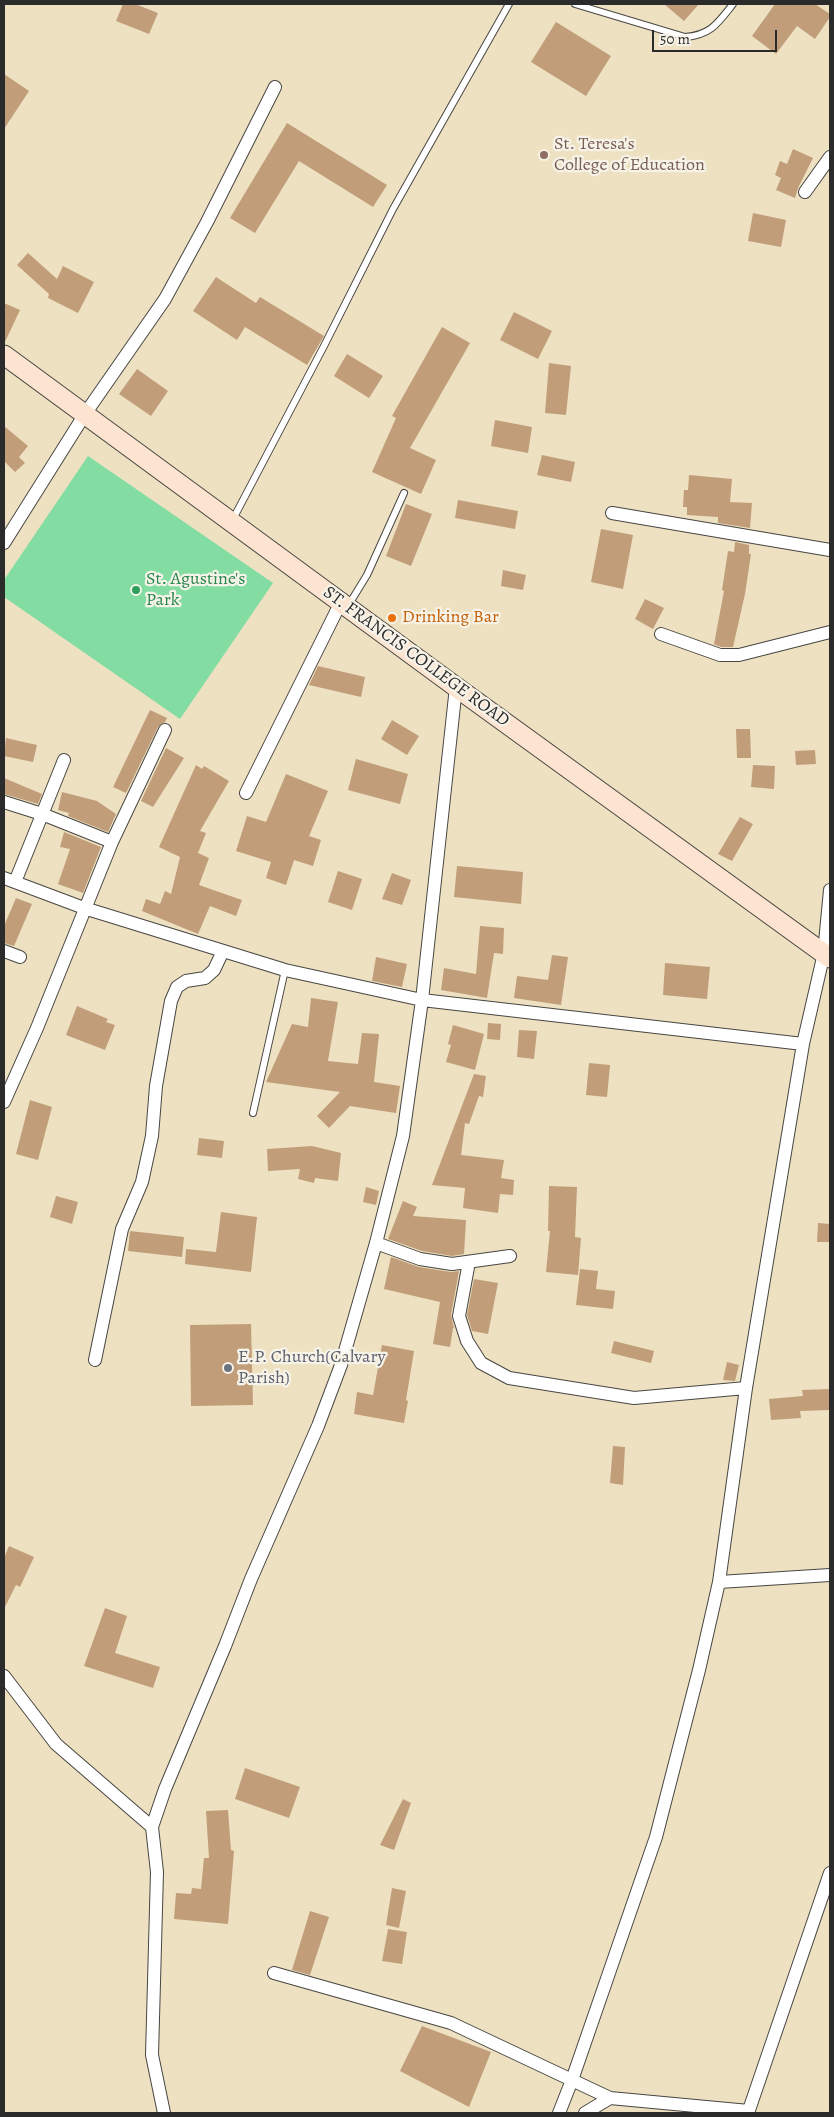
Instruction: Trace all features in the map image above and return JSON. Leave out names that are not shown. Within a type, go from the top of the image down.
[{"type":"main road","name":"ST. FRANCIS COLLEGE ROAD","points":[[4,355],[456,687],[827,956]]},
{"type":"street","points":[[4,542],[85,414],[165,299],[207,222],[275,86]]},
{"type":"street","points":[[805,192],[830,157]]},
{"type":"street","points":[[612,513],[830,550]]},
{"type":"street","points":[[246,793],[344,605]]},
{"type":"street","points":[[660,634],[720,655],[739,656],[830,632]]},
{"type":"street","points":[[164,2113],[152,2055],[157,1872],[152,1827],[165,1789],[251,1579],[318,1426],[341,1365],[376,1244],[402,1136],[422,1000],[456,687]]},
{"type":"street","points":[[4,1102],[37,1028],[112,842],[165,730]]},
{"type":"street","points":[[64,760],[42,814],[9,880],[84,908],[285,970],[422,1000],[803,1044]]},
{"type":"street","points":[[4,802],[42,814],[112,842]]},
{"type":"street","points":[[559,2113],[656,1837],[699,1670],[718,1582],[746,1388],[803,1044],[827,956],[830,890]]},
{"type":"street","points":[[4,951],[20,957]]},
{"type":"street","points":[[95,1360],[122,1229],[142,1182],[152,1136],[156,1086],[171,1001],[177,987],[186,981],[205,978],[214,970],[223,951]]},
{"type":"street","points":[[376,1244],[420,1259],[452,1264],[510,1256]]},
{"type":"street","points":[[469,1262],[459,1316],[466,1341],[481,1363],[509,1378],[634,1398],[746,1388]]},
{"type":"street","points":[[718,1582],[830,1574]]},
{"type":"street","points":[[4,1676],[56,1744],[152,1827]]},
{"type":"street","points":[[274,1974],[451,2023],[610,2098],[749,2112],[830,1873]]},
{"type":"street","points":[[585,2113],[610,2098]]},
{"type":"lane","points":[[231,522],[324,346],[393,208],[509,4]]},
{"type":"lane","points":[[575,4],[588,5],[686,38],[701,36],[717,24],[733,4]]},
{"type":"lane","points":[[344,605],[367,575],[404,493]]},
{"type":"lane","points":[[253,1114],[285,970]]},
{"type":"green space","name":"St. Agustine's Park","points":[[88,456],[273,583],[180,719],[4,597],[4,580]]},
{"type":"building","points":[[123,4],[135,4],[158,13],[149,34],[116,21]]},
{"type":"building","points":[[664,4],[699,4],[684,21]]},
{"type":"building","points":[[775,4],[815,4],[830,14],[830,17],[815,39],[797,26],[776,54],[752,36]]},
{"type":"building","points":[[556,22],[611,56],[586,96],[531,62]]},
{"type":"building","points":[[4,74],[29,91],[4,129]]},
{"type":"building","points":[[287,123],[387,185],[373,207],[299,161],[255,233],[230,218]]},
{"type":"building","points":[[793,149],[813,158],[795,198],[776,190],[781,178],[775,175],[780,161],[787,164]]},
{"type":"building","points":[[753,213],[786,220],[781,247],[748,241]]},
{"type":"building","points":[[28,253],[57,279],[63,266],[94,282],[78,313],[48,298],[49,294],[17,265]]},
{"type":"building","points":[[216,277],[256,303],[260,297],[324,336],[307,365],[245,327],[237,340],[193,311]]},
{"type":"building","points":[[4,303],[20,310],[4,344]]},
{"type":"building","points":[[514,312],[552,331],[538,359],[500,340]]},
{"type":"building","points":[[442,327],[470,343],[410,448],[436,460],[421,494],[372,472],[396,418],[392,416]]},
{"type":"building","points":[[347,354],[383,376],[369,398],[334,376]]},
{"type":"building","points":[[549,363],[571,366],[566,415],[545,413]]},
{"type":"building","points":[[137,369],[168,391],[151,416],[119,394]]},
{"type":"building","points":[[495,420],[532,427],[528,453],[491,446]]},
{"type":"building","points":[[4,426],[28,446],[19,457],[25,463],[15,472],[4,461]]},
{"type":"building","points":[[542,455],[575,462],[571,482],[537,475]]},
{"type":"building","points":[[689,475],[732,479],[730,502],[752,503],[750,528],[718,523],[718,517],[687,515],[687,507],[683,507],[684,490],[688,490]]},
{"type":"building","points":[[458,500],[518,511],[515,529],[455,518]]},
{"type":"building","points":[[406,504],[432,514],[411,566],[386,556]]},
{"type":"building","points":[[601,529],[633,535],[623,589],[591,582]]},
{"type":"building","points":[[735,542],[749,545],[749,554],[751,554],[745,594],[733,647],[721,647],[714,644],[724,591],[722,590],[728,551],[734,552]]},
{"type":"building","points":[[503,570],[526,575],[523,590],[501,586]]},
{"type":"building","points":[[645,599],[664,608],[653,629],[635,619]]},
{"type":"building","points":[[318,666],[365,677],[361,697],[309,685]]},
{"type":"building","points":[[150,710],[167,718],[158,727],[126,793],[113,787]]},
{"type":"building","points":[[392,720],[419,736],[407,755],[381,739]]},
{"type":"building","points":[[736,729],[750,729],[751,758],[737,758]]},
{"type":"building","points":[[6,738],[37,745],[33,762],[4,756]]},
{"type":"building","points":[[166,748],[184,758],[153,807],[141,801]]},
{"type":"building","points":[[815,750],[816,764],[796,765],[795,751]]},
{"type":"building","points":[[356,759],[408,774],[400,804],[348,790]]},
{"type":"building","points":[[196,765],[202,769],[204,766],[229,781],[200,831],[206,833],[198,853],[209,858],[199,885],[242,900],[236,916],[210,906],[198,934],[142,911],[146,899],[160,904],[165,891],[171,894],[180,857],[159,847]]},
{"type":"building","points":[[753,765],[775,766],[774,789],[751,787]]},
{"type":"building","points":[[286,774],[328,791],[309,836],[321,840],[313,866],[294,860],[286,885],[266,878],[271,862],[236,851],[247,816],[266,822]]},
{"type":"building","points":[[4,778],[42,794],[38,804],[4,794]]},
{"type":"building","points":[[62,792],[97,801],[116,814],[108,832],[68,816],[69,813],[58,810]]},
{"type":"building","points":[[740,817],[753,824],[732,861],[718,854]]},
{"type":"building","points":[[64,832],[101,847],[83,893],[58,884],[70,849],[60,847]]},
{"type":"building","points":[[457,866],[523,872],[521,904],[454,897]]},
{"type":"building","points":[[338,871],[362,879],[352,910],[328,902]]},
{"type":"building","points":[[392,873],[411,880],[402,905],[382,899]]},
{"type":"building","points":[[16,898],[32,904],[14,946],[4,943],[4,926]]},
{"type":"building","points":[[480,926],[504,928],[503,954],[494,953],[487,998],[441,990],[444,968],[476,974]]},
{"type":"building","points":[[552,955],[568,957],[561,1005],[514,998],[517,976],[548,980]]},
{"type":"building","points":[[376,957],[407,964],[402,987],[372,981]]},
{"type":"building","points":[[665,963],[710,967],[707,999],[663,995]]},
{"type":"building","points":[[311,998],[338,1002],[328,1061],[358,1064],[362,1033],[379,1034],[374,1082],[400,1086],[396,1113],[350,1106],[329,1128],[317,1116],[340,1092],[266,1082],[292,1024],[308,1027]]},
{"type":"building","points":[[77,1006],[108,1019],[106,1022],[115,1025],[105,1050],[66,1035]]},
{"type":"building","points":[[488,1023],[501,1024],[500,1040],[487,1039]]},
{"type":"building","points":[[453,1025],[484,1034],[475,1070],[446,1062],[451,1045],[448,1044]]},
{"type":"building","points":[[519,1030],[537,1031],[534,1059],[517,1057]]},
{"type":"building","points":[[589,1063],[610,1065],[607,1097],[586,1095]]},
{"type":"building","points":[[474,1074],[486,1076],[483,1097],[479,1096],[469,1124],[465,1123],[461,1155],[504,1160],[501,1178],[514,1180],[513,1195],[500,1194],[498,1213],[463,1208],[465,1188],[432,1185]]},
{"type":"building","points":[[30,1100],[52,1107],[38,1160],[16,1154]]},
{"type":"building","points":[[199,1138],[224,1141],[222,1158],[197,1155]]},
{"type":"building","points":[[312,1146],[341,1153],[338,1181],[315,1178],[314,1183],[298,1179],[300,1169],[268,1171],[267,1149]]},
{"type":"building","points":[[549,1186],[577,1187],[575,1237],[581,1238],[578,1275],[546,1272],[550,1231],[548,1231]]},
{"type":"building","points":[[366,1187],[379,1191],[376,1205],[363,1202]]},
{"type":"building","points":[[56,1196],[78,1202],[72,1224],[50,1217]]},
{"type":"building","points":[[403,1201],[417,1207],[413,1216],[466,1220],[464,1254],[452,1256],[422,1251],[388,1239]]},
{"type":"building","points":[[221,1212],[257,1217],[251,1272],[185,1264],[186,1249],[216,1252]]},
{"type":"building","points":[[818,1223],[830,1224],[830,1242],[817,1242]]},
{"type":"building","points":[[130,1231],[184,1237],[182,1257],[128,1251]]},
{"type":"building","points":[[391,1257],[419,1267],[451,1272],[459,1271],[451,1315],[454,1328],[450,1347],[433,1344],[440,1302],[384,1289]]},
{"type":"building","points":[[580,1269],[598,1271],[596,1289],[615,1291],[613,1309],[576,1305]]},
{"type":"building","points":[[474,1279],[498,1283],[488,1334],[472,1331],[467,1315]]},
{"type":"building","points":[[251,1324],[253,1405],[191,1406],[190,1325]]},
{"type":"building","points":[[614,1341],[654,1351],[651,1363],[611,1353]]},
{"type":"building","points":[[382,1345],[414,1351],[404,1423],[354,1414],[357,1392],[373,1395]]},
{"type":"building","points":[[727,1362],[739,1365],[735,1381],[723,1380]]},
{"type":"building","points":[[830,1389],[830,1410],[800,1411],[801,1418],[771,1420],[769,1399],[803,1396],[802,1390]]},
{"type":"building","points":[[613,1446],[625,1447],[623,1485],[610,1483]]},
{"type":"building","points":[[9,1546],[34,1557],[20,1587],[16,1585],[4,1609],[4,1558]]},
{"type":"building","points":[[105,1608],[127,1616],[115,1653],[160,1667],[153,1688],[84,1666]]},
{"type":"building","points":[[245,1768],[300,1787],[289,1818],[235,1799]]},
{"type":"building","points":[[403,1799],[411,1803],[394,1850],[380,1845]]},
{"type":"building","points":[[228,1810],[231,1850],[234,1851],[228,1924],[174,1919],[176,1893],[191,1894],[192,1888],[201,1889],[204,1858],[209,1858],[206,1811]]},
{"type":"building","points":[[392,1888],[406,1891],[399,1928],[386,1925]]},
{"type":"building","points":[[310,1911],[329,1917],[310,1975],[292,1970]]},
{"type":"building","points":[[388,1929],[407,1932],[402,1964],[382,1961]]},
{"type":"building","points":[[422,2026],[491,2052],[469,2107],[400,2071]]},
{"type":"place","name":"St. Teresa's College of Education","points":[[544,155]]},
{"type":"place","name":"St. Agustine's Park","points":[[136,590]]},
{"type":"place","name":"Drinking Bar","points":[[392,618]]},
{"type":"place","name":"E.P. Church(Calvary Parish)","points":[[228,1368]]}]
